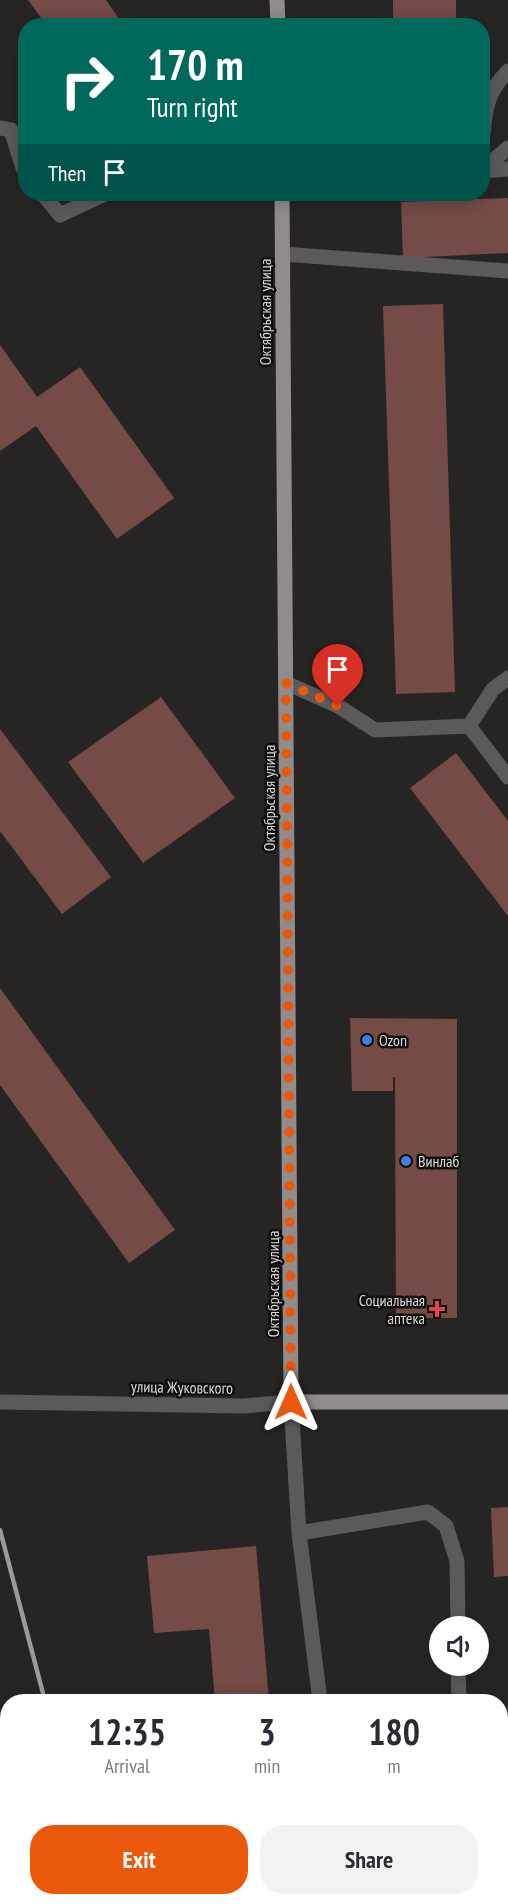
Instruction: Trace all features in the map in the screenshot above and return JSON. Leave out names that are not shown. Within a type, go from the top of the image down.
[{"type":"main road","points":[[277,0],[278,18]]},
{"type":"main road","name":"Октябрьская улица","points":[[282,201],[291,1402]]},
{"type":"main road","name":"улица Жуковского","points":[[291,1402],[508,1402]]},
{"type":"street","points":[[490,97],[495,84],[508,71]]},
{"type":"street","points":[[0,128],[11,130],[18,150]]},
{"type":"street","points":[[490,164],[508,148]]},
{"type":"street","points":[[490,170],[508,170]]},
{"type":"street","points":[[49,201],[60,214],[89,201]]},
{"type":"street","points":[[283,254],[508,271]]},
{"type":"street","points":[[469,726],[493,689],[508,678]]},
{"type":"street","points":[[286,683],[338,706],[375,730],[469,726]]},
{"type":"street","points":[[469,726],[508,777]]},
{"type":"street","name":"улица Жуковского","points":[[0,1402],[243,1406],[291,1402]]},
{"type":"street","points":[[291,1402],[299,1533],[319,1694]]},
{"type":"street","points":[[299,1533],[428,1512],[446,1526],[457,1560],[458,1616]]},
{"type":"street","points":[[458,1676],[459,1694]]},
{"type":"building","points":[[28,0],[106,0],[118,18],[41,18]]},
{"type":"building","points":[[393,0],[456,0],[456,18],[393,18]]},
{"type":"building","points":[[508,198],[508,253],[403,258],[401,202],[490,201],[490,199]]},
{"type":"building","points":[[443,304],[455,692],[396,694],[383,306]]},
{"type":"building","points":[[0,345],[37,397],[80,367],[174,498],[117,539],[36,426],[0,451]]},
{"type":"building","points":[[161,697],[235,798],[143,863],[68,762]]},
{"type":"building","points":[[0,729],[111,877],[62,914],[0,831]]},
{"type":"building","points":[[456,753],[508,821],[508,916],[410,788]]},
{"type":"building","points":[[0,988],[175,1230],[129,1263],[0,1085]]},
{"type":"building","points":[[350,1018],[457,1019],[457,1318],[396,1318],[395,1077],[393,1077],[393,1091],[352,1091]]},
{"type":"building","points":[[508,1507],[508,1576],[494,1577],[491,1508]]},
{"type":"building","points":[[256,1546],[268,1694],[214,1694],[209,1629],[154,1633],[147,1556]]},
{"type":"railway","points":[[0,1530],[43,1694]]},
{"type":"place","name":"Ozon","points":[[367,1040]]},
{"type":"place","name":"Винлаб","points":[[406,1161]]},
{"type":"place","name":"Социальная аптека","points":[[437,1309]]},
{"type":"route","points":[[291,1402],[286,683],[338,706]]}]
